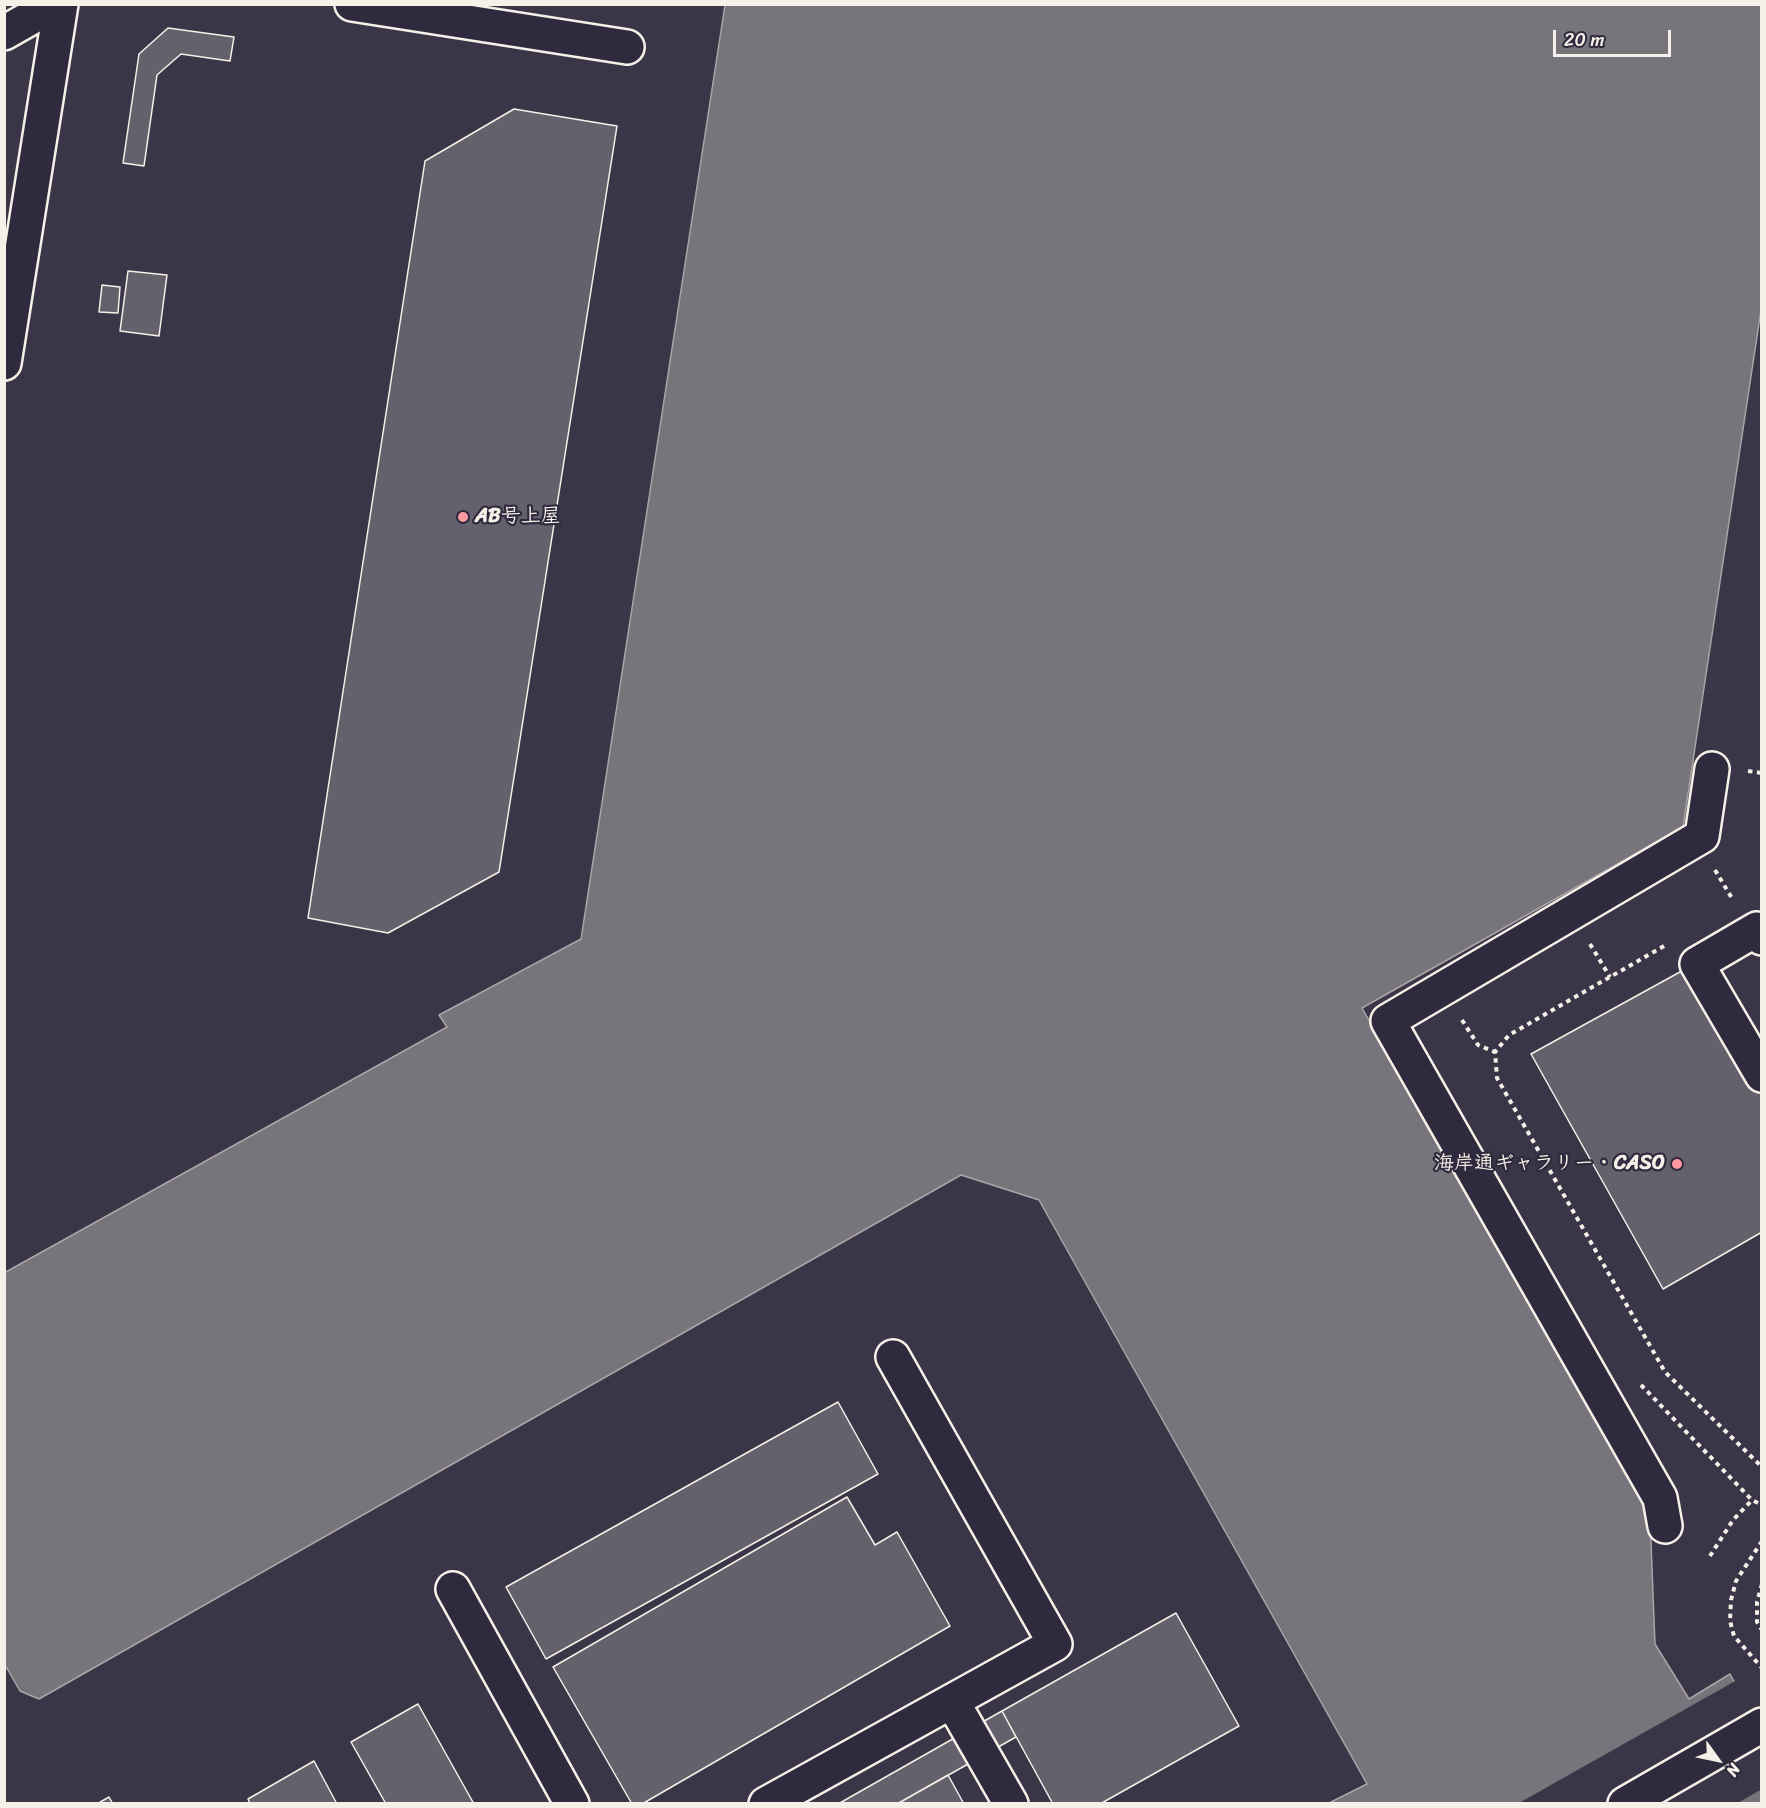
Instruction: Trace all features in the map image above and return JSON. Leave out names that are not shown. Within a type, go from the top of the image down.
[{"type":"street","points":[[4,33],[55,4]]},
{"type":"street","points":[[4,363],[62,4]]},
{"type":"street","points":[[352,4],[627,47]]},
{"type":"street","points":[[1665,1526],[1660,1498],[1388,1021],[1702,836],[1712,769]]},
{"type":"street","points":[[1761,938],[1757,929],[1697,964],[1761,1075]]},
{"type":"street","points":[[766,1803],[1055,1644],[893,1357]]},
{"type":"street","points":[[453,1589],[572,1803]]},
{"type":"street","points":[[952,1701],[1011,1803]]},
{"type":"street","points":[[1624,1803],[1761,1725]]},
{"type":"path","points":[[1747,771],[1761,773]]},
{"type":"path","points":[[1668,944],[1509,1035],[1495,1052],[1497,1078],[1665,1372],[1761,1467]]},
{"type":"path","points":[[1478,1045],[1495,1052]]},
{"type":"path","points":[[1710,1556],[1733,1520],[1752,1500],[1761,1505]]},
{"type":"path","points":[[1761,1541],[1736,1581],[1731,1599],[1730,1621],[1734,1636],[1761,1668]]},
{"type":"path","points":[[1761,1584],[1757,1602],[1757,1622],[1761,1630]]},
{"type":"shaded area","points":[[725,5],[1761,5],[1761,310],[1683,827],[1362,1008],[1506,1258],[1650,1517],[1655,1644],[1689,1699],[1730,1674],[1761,1732],[1761,1803],[1329,1803],[1367,1784],[1039,1200],[961,1175],[39,1699],[20,1691],[5,1665],[4,1273],[447,1027],[439,1015],[581,939]]},
{"type":"pier","points":[[1737,1680],[1762,1725],[1762,1789],[1736,1804],[1519,1803]]},
{"type":"building","points":[[168,28],[234,37],[230,61],[181,54],[157,75],[144,166],[123,163],[139,54]]},
{"type":"building","name":"AB号上屋","points":[[514,109],[617,126],[499,872],[388,933],[308,918],[425,161]]},
{"type":"building","points":[[128,271],[167,275],[159,336],[120,331]]},
{"type":"building","points":[[102,285],[120,287],[118,313],[99,312]]},
{"type":"building","name":"海岸通ギャラリー・CASO","points":[[1689,967],[1762,1096],[1762,1232],[1663,1289],[1531,1054]]},
{"type":"building","points":[[838,1402],[878,1474],[546,1659],[506,1587]]},
{"type":"building","points":[[847,1497],[875,1545],[897,1532],[950,1626],[642,1804],[632,1804],[553,1667]]},
{"type":"building","points":[[1176,1613],[1239,1726],[1100,1804],[1053,1804],[1002,1711]]},
{"type":"building","points":[[418,1704],[474,1804],[386,1804],[351,1742]]},
{"type":"building","points":[[1002,1711],[1016,1737],[897,1804],[838,1804]]},
{"type":"building","points":[[314,1761],[337,1804],[250,1804],[248,1799]]},
{"type":"building","points":[[948,1775],[964,1804],[897,1804]]},
{"type":"building","points":[[109,1797],[113,1804],[97,1804]]},
{"type":"place","name":"AB号上屋","points":[[463,517]]},
{"type":"place","name":"海岸通ギャラリー・CASO","points":[[1677,1164]]}]
